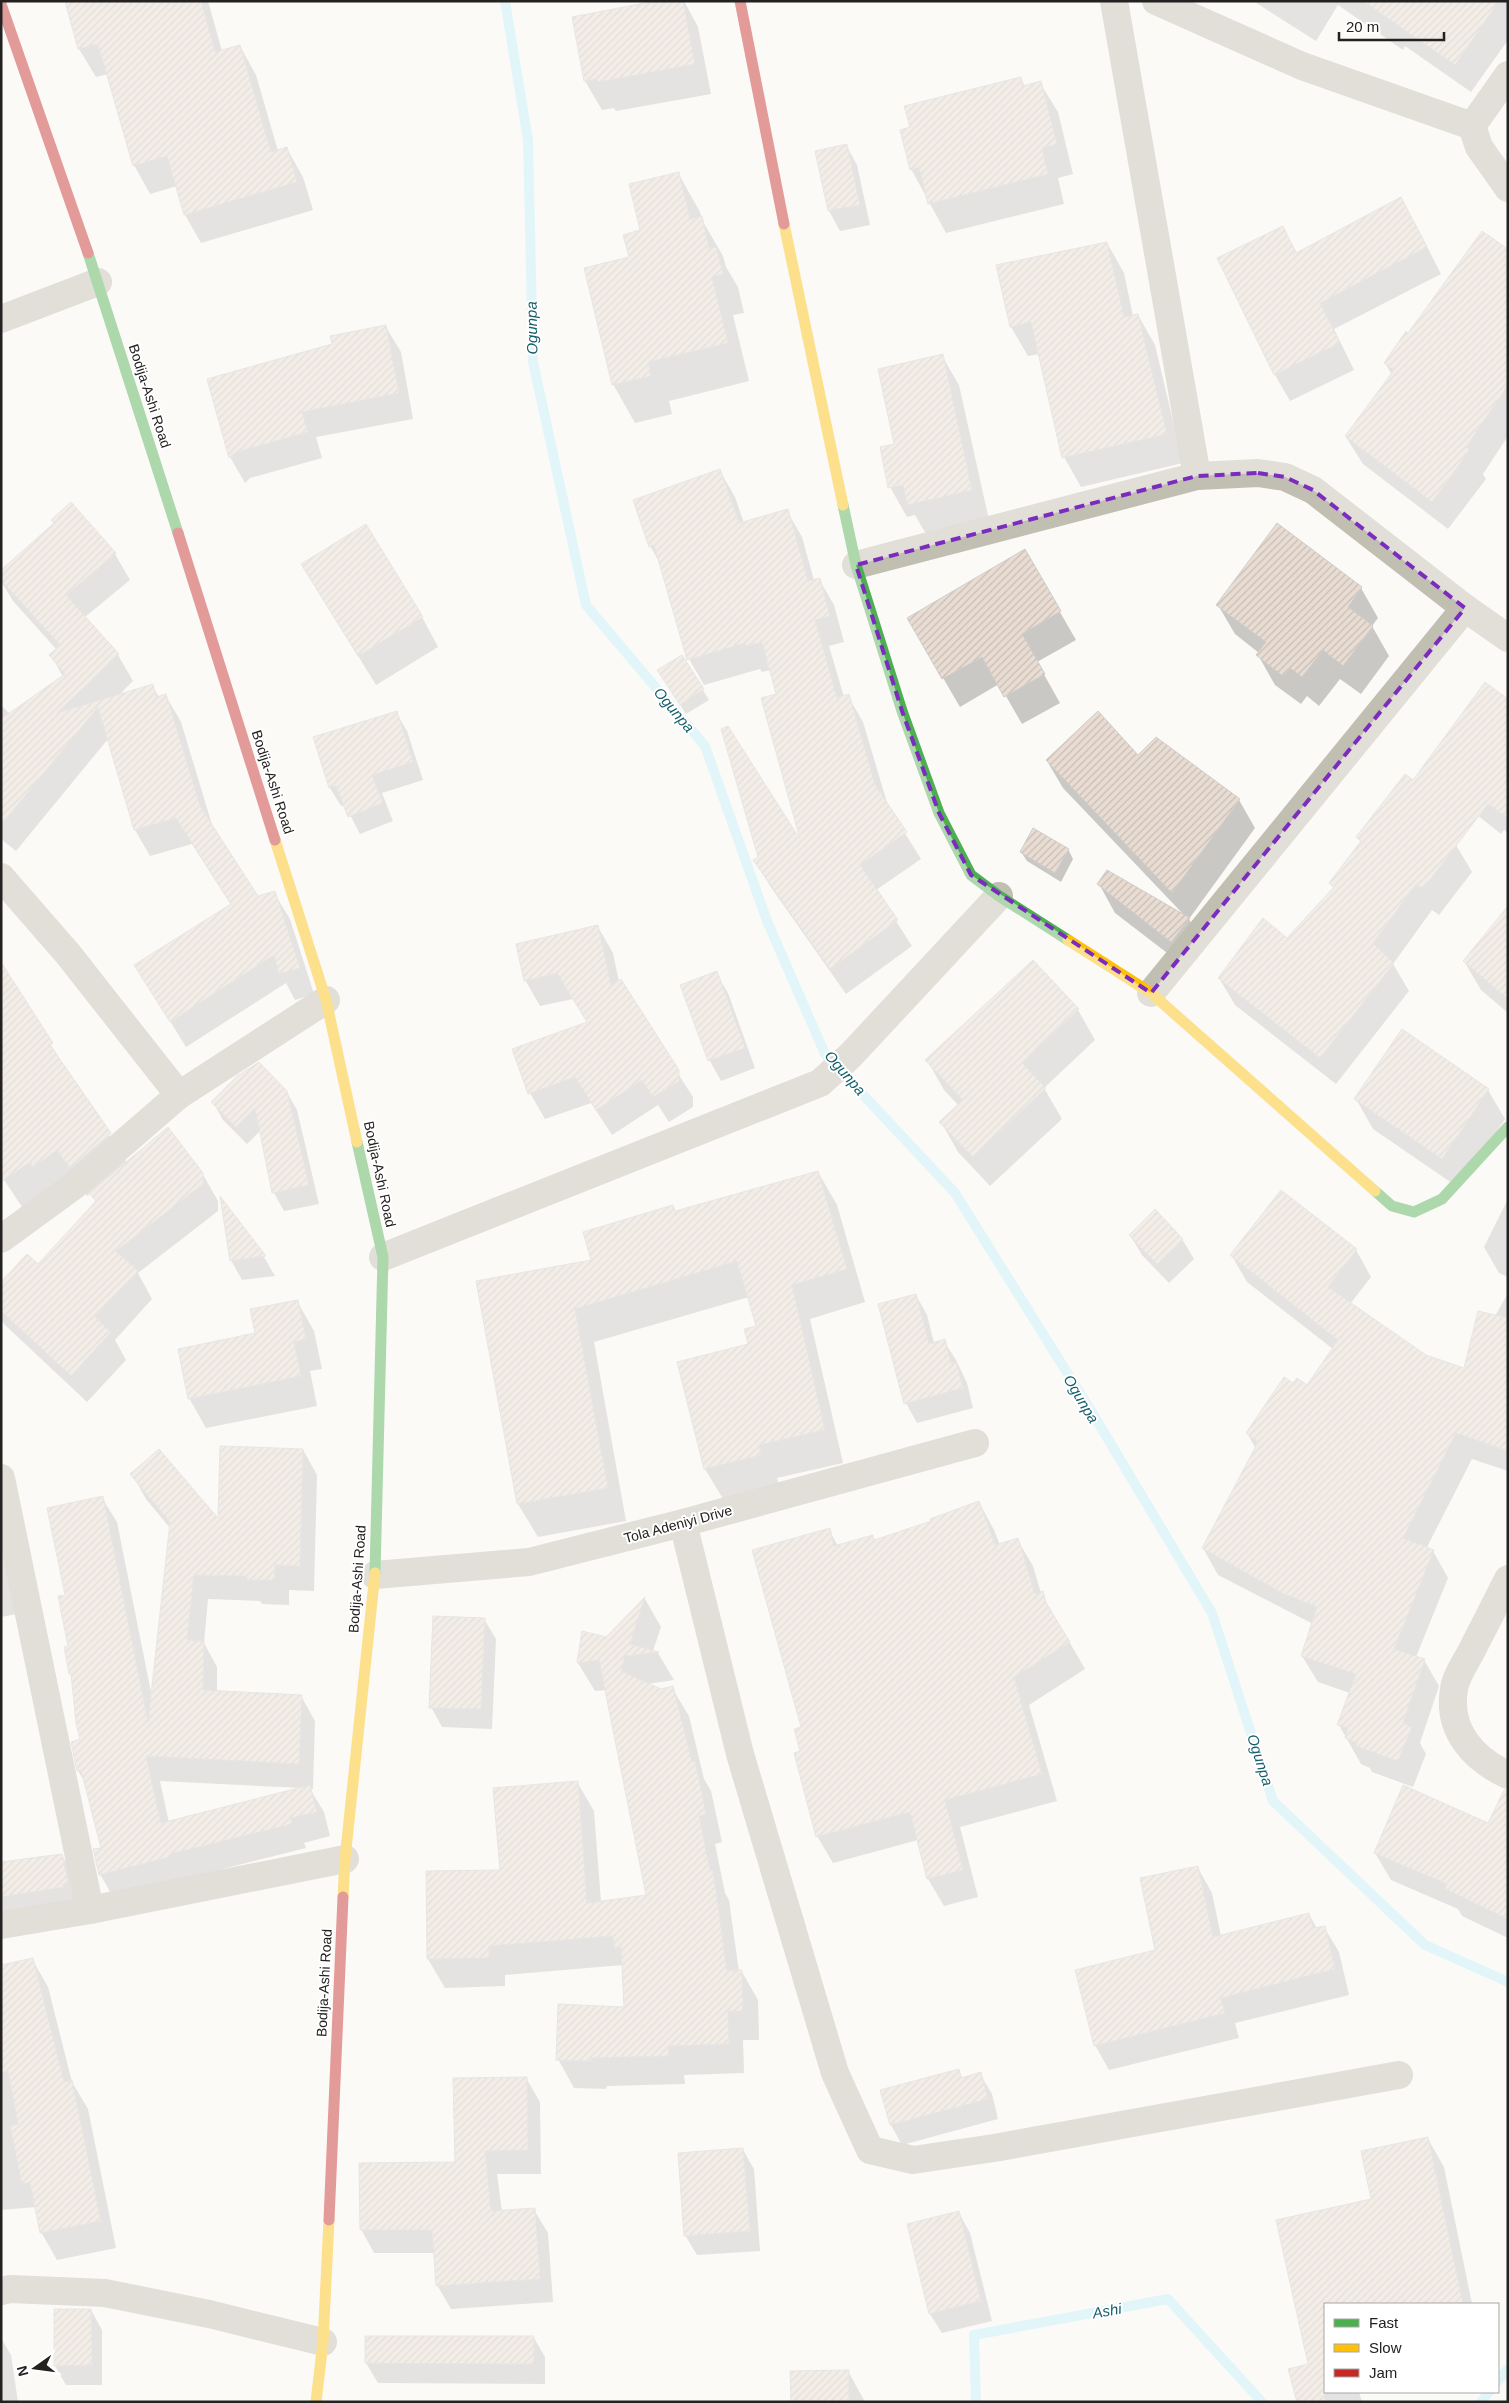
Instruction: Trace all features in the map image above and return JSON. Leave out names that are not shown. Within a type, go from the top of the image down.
[{"type":"street","points":[[740,1],[804,325],[856,565],[902,711],[939,813],[971,875],[999,896],[1150,993],[1392,1206],[1414,1212],[1442,1199],[1508,1127]]},
{"type":"street","points":[[1114,1],[1197,476]]},
{"type":"street","points":[[1156,1],[1302,66],[1472,126]]},
{"type":"street","name":"Bodija-Ashi Road","points":[[1,4],[98,282],[326,1000],[383,1256],[375,1575],[345,1859],[323,2342],[316,2402]]},
{"type":"street","points":[[1472,126],[1508,75]]},
{"type":"street","points":[[1472,126],[1479,147],[1508,188]]},
{"type":"street","points":[[1,319],[98,282]]},
{"type":"street","points":[[856,565],[1197,476],[1258,473],[1286,477],[1313,490],[1465,608],[1508,638]]},
{"type":"street","points":[[1150,993],[1465,608]]},
{"type":"street","points":[[1,877],[68,954],[180,1095]]},
{"type":"street","points":[[383,1256],[820,1083],[850,1056],[999,896]]},
{"type":"street","points":[[1,1239],[75,1185],[180,1095],[326,1000]]},
{"type":"street","name":"Tola Adeniyi Drive","points":[[375,1575],[529,1562],[683,1523],[975,1442]]},
{"type":"street","points":[[1,1478],[90,1910]]},
{"type":"street","points":[[683,1523],[751,1792],[835,2073],[870,2150],[913,2160],[994,2148],[1399,2074]]},
{"type":"street","points":[[1508,1579],[1454,1687],[1453,1708],[1457,1730],[1471,1750],[1490,1767],[1508,1775]]},
{"type":"street","points":[[1,1925],[90,1910],[345,1859]]},
{"type":"street","points":[[1,2291],[10,2289],[105,2292],[209,2314],[323,2342]]},
{"type":"highlighted area","points":[[1258,473],[1285,477],[1313,490],[1465,608],[1151,993],[971,875],[939,813],[902,711],[856,565],[1197,476]]},
{"type":"building","points":[[65,1],[201,1],[215,52],[240,45],[271,152],[287,147],[297,182],[184,215],[167,156],[133,166],[98,44],[78,49]]},
{"type":"building","points":[[655,1],[683,1],[695,64],[598,82],[597,79],[584,81],[572,17]]},
{"type":"building","points":[[1363,1],[1499,1],[1455,65]]},
{"type":"building","points":[[1021,77],[1023,86],[1041,81],[1057,144],[1042,148],[1048,174],[928,204],[919,167],[910,170],[900,130],[910,127],[904,106]]},
{"type":"building","points":[[847,144],[860,205],[828,211],[815,151]]},
{"type":"building","points":[[679,172],[690,219],[702,216],[709,249],[716,247],[723,274],[712,277],[728,343],[648,362],[651,376],[612,385],[584,268],[629,257],[623,235],[640,230],[629,184]]},
{"type":"building","points":[[1401,197],[1427,247],[1320,303],[1340,343],[1274,375],[1217,258],[1283,226],[1296,253]]},
{"type":"building","points":[[1482,231],[1508,249],[1508,385],[1466,447],[1470,450],[1432,502],[1345,436],[1394,370],[1384,363]]},
{"type":"building","points":[[1107,242],[1124,317],[1138,314],[1167,434],[1062,458],[1031,322],[1010,327],[996,265]]},
{"type":"building","points":[[386,325],[399,393],[302,412],[308,432],[236,452],[229,458],[207,379],[332,344],[330,336]]},
{"type":"building","points":[[943,354],[972,490],[907,505],[903,485],[888,488],[880,447],[894,444],[878,369]]},
{"type":"building","points":[[720,469],[739,523],[788,509],[808,581],[820,578],[830,616],[815,620],[837,698],[849,694],[875,785],[907,832],[860,865],[898,920],[830,969],[753,860],[758,857],[721,729],[728,726],[800,839],[761,698],[776,694],[762,642],[746,646],[745,643],[687,660],[654,545],[649,547],[633,500]]},
{"type":"building","points":[[71,502],[116,553],[66,595],[119,654],[57,713],[153,684],[156,697],[166,694],[200,806],[258,896],[275,891],[300,968],[279,974],[274,955],[170,1022],[134,965],[231,904],[176,818],[134,830],[98,707],[1,825],[1,719],[65,674],[49,655],[60,645],[1,580],[1,570],[54,523],[51,520]]},
{"type":"building","points":[[1277,523],[1362,587],[1348,607],[1373,626],[1343,666],[1323,650],[1302,677],[1290,668],[1283,676],[1256,655],[1266,642],[1216,605]]},
{"type":"building","points":[[366,524],[423,617],[358,656],[301,564]]},
{"type":"building","points":[[1025,549],[1061,611],[1022,634],[1045,674],[1004,697],[982,657],[942,679],[907,618]]},
{"type":"building","points":[[682,655],[704,689],[680,705],[657,670]]},
{"type":"building","points":[[1485,682],[1508,699],[1508,818],[1488,804],[1423,889],[1416,884],[1373,943],[1394,963],[1320,1058],[1218,978],[1263,918],[1287,938],[1334,887],[1329,883],[1361,841],[1356,837],[1405,774],[1413,780]]},
{"type":"building","points":[[397,711],[413,762],[372,775],[383,803],[348,817],[336,786],[329,788],[313,737]]},
{"type":"building","points":[[1098,711],[1138,755],[1156,737],[1240,799],[1172,893],[1046,760]]},
{"type":"building","points":[[1033,828],[1069,849],[1055,873],[1020,852]]},
{"type":"building","points":[[1107,870],[1190,918],[1171,942],[1097,884]]},
{"type":"building","points":[[1508,906],[1508,999],[1463,961]]},
{"type":"building","points":[[598,925],[611,985],[621,979],[679,1070],[679,1081],[653,1097],[642,1080],[596,1110],[575,1077],[528,1094],[512,1049],[587,1022],[557,973],[524,981],[516,944]]},
{"type":"building","points":[[1033,960],[1079,1009],[1022,1063],[1046,1088],[973,1157],[939,1122],[963,1100],[925,1060]]},
{"type":"building","points":[[1,962],[53,1043],[50,1045],[111,1133],[70,1168],[57,1150],[33,1167],[30,1162],[1,1182]]},
{"type":"building","points":[[717,971],[745,1048],[708,1061],[680,985]]},
{"type":"building","points":[[1402,1029],[1489,1089],[1442,1159],[1354,1099]]},
{"type":"building","points":[[259,1062],[287,1091],[309,1185],[272,1193],[255,1108],[236,1127],[211,1102],[237,1076]]},
{"type":"building","points":[[168,1127],[203,1173],[203,1184],[116,1251],[138,1271],[95,1317],[111,1332],[71,1376],[1,1311],[1,1282],[27,1254],[38,1264],[96,1201],[89,1193]]},
{"type":"building","points":[[818,1171],[847,1269],[792,1285],[825,1430],[759,1445],[761,1455],[704,1469],[677,1362],[748,1344],[744,1329],[756,1326],[737,1261],[575,1309],[608,1488],[517,1504],[476,1281],[591,1260],[583,1232],[673,1205],[675,1211]]},
{"type":"building","points":[[1281,1190],[1357,1249],[1328,1287],[1426,1355],[1464,1368],[1478,1311],[1508,1318],[1508,1451],[1456,1433],[1403,1538],[1434,1550],[1394,1649],[1425,1659],[1403,1723],[1412,1727],[1398,1761],[1356,1746],[1357,1743],[1345,1738],[1348,1728],[1337,1725],[1356,1674],[1301,1656],[1317,1607],[1282,1593],[1202,1548],[1258,1442],[1246,1433],[1284,1377],[1293,1383],[1297,1378],[1307,1385],[1338,1340],[1230,1255]]},
{"type":"building","points":[[220,1196],[266,1256],[230,1261]]},
{"type":"building","points":[[1155,1209],[1183,1239],[1157,1264],[1129,1235]]},
{"type":"building","points":[[916,1294],[929,1344],[945,1339],[951,1363],[956,1362],[963,1388],[904,1404],[878,1304]]},
{"type":"building","points":[[298,1300],[306,1339],[294,1342],[301,1376],[188,1399],[178,1349],[255,1333],[250,1309]]},
{"type":"building","points":[[220,1446],[303,1449],[300,1566],[275,1565],[275,1580],[247,1580],[247,1576],[194,1575],[187,1640],[204,1641],[203,1690],[302,1695],[299,1764],[146,1756],[161,1823],[310,1785],[317,1812],[291,1818],[292,1824],[170,1854],[170,1857],[99,1875],[93,1849],[101,1848],[81,1770],[77,1771],[71,1742],[80,1739],[76,1723],[71,1674],[69,1674],[64,1647],[68,1646],[58,1596],[65,1595],[47,1508],[103,1496],[148,1722],[170,1522],[130,1474],[159,1449],[218,1518]]},
{"type":"building","points":[[979,1501],[995,1545],[1018,1538],[1035,1594],[1043,1591],[1046,1603],[1070,1642],[1014,1677],[1042,1774],[945,1800],[963,1870],[927,1879],[910,1812],[816,1837],[794,1753],[800,1751],[794,1729],[801,1727],[752,1550],[830,1528],[834,1546],[873,1535],[874,1540],[931,1521],[930,1519]]},
{"type":"building","points":[[645,1597],[630,1644],[659,1652],[625,1656],[621,1671],[661,1689],[673,1686],[692,1762],[695,1761],[706,1814],[699,1816],[710,1871],[713,1870],[727,1971],[742,1970],[743,2011],[728,2011],[729,2044],[668,2046],[669,2056],[591,2058],[591,2061],[556,2060],[558,2004],[624,2007],[621,1947],[614,1948],[613,1936],[489,1946],[489,1958],[427,1959],[426,1871],[500,1870],[493,1788],[578,1781],[587,1903],[646,1895],[599,1660],[577,1663],[582,1631],[606,1637]]},
{"type":"building","points":[[433,1616],[485,1618],[481,1709],[429,1708]]},
{"type":"building","points":[[1403,1785],[1488,1823],[1504,1790],[1508,1790],[1508,1919],[1445,1889],[1447,1884],[1374,1853]]},
{"type":"building","points":[[62,1854],[68,1882],[63,1884],[64,1887],[1,1897],[1,1862]]},
{"type":"building","points":[[1198,1866],[1213,1937],[1309,1913],[1313,1928],[1325,1926],[1335,1969],[1221,1998],[1225,2013],[1094,2046],[1075,1970],[1155,1950],[1140,1878]]},
{"type":"building","points":[[33,1958],[64,2082],[72,2080],[101,2221],[40,2233],[30,2182],[22,2184],[10,2126],[18,2124],[8,2071],[1,2073],[1,1965]]},
{"type":"building","points":[[959,2069],[961,2078],[981,2072],[988,2099],[890,2125],[880,2090]]},
{"type":"building","points":[[527,2077],[528,2150],[485,2151],[491,2211],[535,2208],[540,2279],[436,2286],[432,2230],[360,2230],[359,2163],[455,2162],[453,2078]]},
{"type":"building","points":[[1428,2137],[1463,2303],[1324,2303],[1325,2402],[1297,2402],[1288,2369],[1308,2364],[1276,2220],[1371,2199],[1361,2151]]},
{"type":"building","points":[[743,2148],[750,2231],[684,2236],[678,2153]]},
{"type":"building","points":[[959,2211],[981,2301],[929,2314],[907,2224]]},
{"type":"building","points":[[54,2309],[91,2309],[92,2365],[54,2366]]},
{"type":"building","points":[[365,2336],[534,2336],[534,2364],[365,2363]]},
{"type":"building","points":[[849,2370],[849,2402],[791,2402],[790,2371]]},
{"type":"waterway","name":"Ogunpa","points":[[505,1],[528,140],[533,362],[586,605],[705,746],[767,921],[825,1054],[955,1193],[1093,1414],[1212,1613],[1273,1801],[1425,1945],[1508,1982]]},
{"type":"waterway","name":"Ashi","points":[[976,2402],[974,2335],[1168,2299],[1262,2402]]},
{"type":"waterway","name":"Ashi","points":[[1499,2380],[1508,2369]]},
{"type":"waterway","name":"Ashi","points":[[1481,2402],[1488,2393]]},
{"type":"traffic: fast","points":[[88,253],[178,533]]},
{"type":"traffic: fast","points":[[843,505],[856,565],[902,711],[939,813],[971,875],[999,896],[1068,940]]},
{"type":"traffic: fast","points":[[1375,1191],[1392,1206],[1414,1212],[1442,1199],[1508,1127]]},
{"type":"traffic: fast","points":[[357,1142],[383,1257],[375,1573]]},
{"type":"traffic: slow","points":[[784,224],[843,505]]},
{"type":"traffic: slow","points":[[275,840],[326,1000],[357,1142]]},
{"type":"traffic: slow","points":[[1068,940],[1151,993],[1375,1191]]},
{"type":"traffic: slow","points":[[343,1897],[345,1859],[375,1573]]},
{"type":"traffic: slow","points":[[316,2402],[323,2342],[329,2220]]},
{"type":"traffic: jam","points":[[740,1],[784,224]]},
{"type":"traffic: jam","points":[[1,4],[88,253]]},
{"type":"traffic: jam","points":[[178,533],[275,840]]},
{"type":"traffic: jam","points":[[329,2220],[343,1897]]}]
